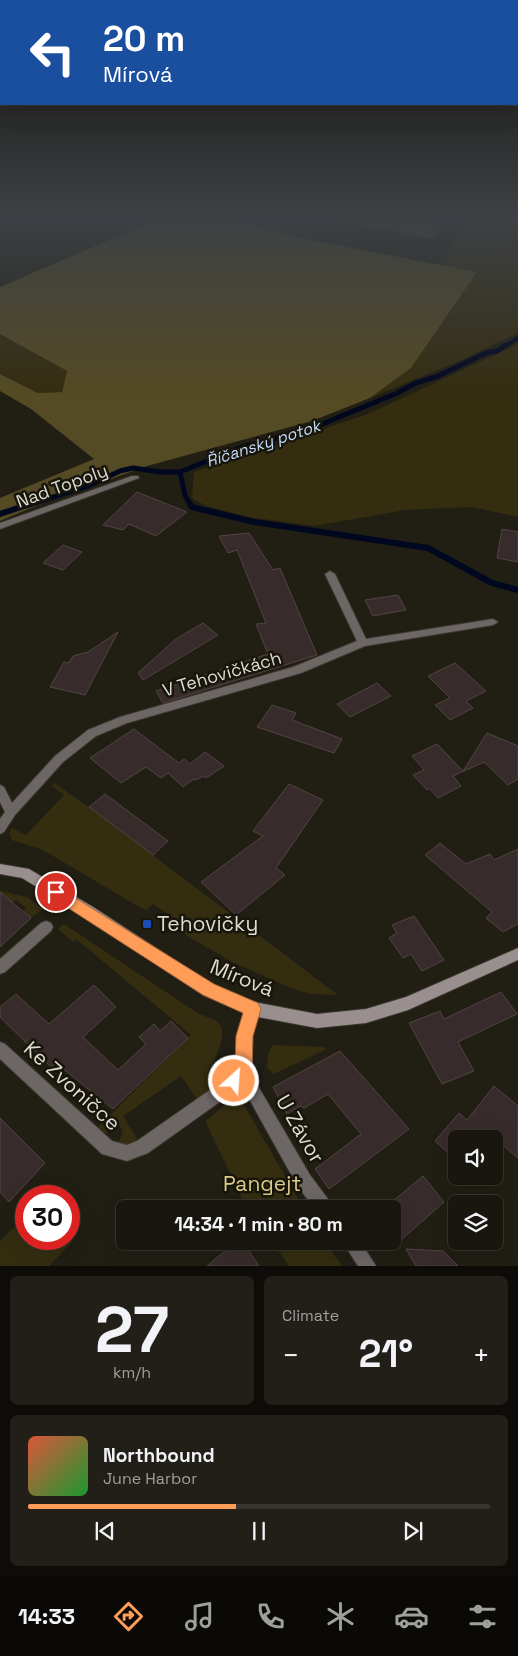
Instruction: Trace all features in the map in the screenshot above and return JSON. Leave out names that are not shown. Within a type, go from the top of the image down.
[{"type":"street","name":"Nad Topoly","points":[[0,526],[135,478]]},
{"type":"street","points":[[330,574],[363,643]]},
{"type":"street","name":"V Tehovičkách","points":[[0,829],[11,812],[59,759],[92,733],[124,720],[297,670],[363,643],[493,622]]},
{"type":"street","points":[[0,790],[11,812]]},
{"type":"street","name":"Mírová","points":[[0,869],[25,873],[208,990],[253,1009],[317,1021],[366,1016],[408,1003],[518,954]]},
{"type":"street","points":[[0,968],[46,926]]},
{"type":"street","points":[[244,1075],[245,1036],[253,1009]]},
{"type":"street","name":"Ke Zvoničce","points":[[0,1049],[108,1148],[127,1153],[142,1147],[244,1075]]},
{"type":"street","name":"U Závor","points":[[244,1075],[304,1181],[318,1200]]},
{"type":"street","points":[[356,1250],[368,1266]]},
{"type":"green space","points":[[472,278],[518,278],[518,333],[462,360],[370,398],[411,368]]},
{"type":"green space","points":[[0,334],[67,371],[62,392],[38,393],[0,374]]},
{"type":"green space","points":[[518,344],[518,517],[472,507],[406,510],[314,526],[248,517],[206,506],[192,498],[194,472],[368,414]]},
{"type":"green space","points":[[54,783],[89,807],[338,995],[311,994],[293,989],[232,962],[167,924],[172,917],[153,904],[146,911],[43,850],[12,840],[9,833],[12,828],[26,835],[64,795],[52,786]]},
{"type":"green space","points":[[0,891],[27,897],[43,909],[31,918],[23,912],[26,908],[16,900],[12,903],[0,902]]},
{"type":"green space","points":[[64,924],[199,1014],[218,1022],[221,1026],[222,1038],[211,1066],[225,1088],[201,1105],[181,1076],[123,1116],[142,1147],[116,1150],[123,1130],[115,1122],[99,1140],[92,1133],[191,1035],[76,939],[73,942],[58,929]]},
{"type":"green space","points":[[272,1045],[324,1047],[327,1049],[274,1074],[267,1068],[268,1055]]},
{"type":"green space","name":"Pangejt","points":[[237,1100],[244,1105],[299,1200],[243,1200],[205,1121],[229,1102]]},
{"type":"green space","points":[[15,1227],[15,1250],[64,1250],[49,1266],[0,1266],[0,1241]]},
{"type":"green space","name":"Pangejt","points":[[277,1250],[330,1250],[342,1266],[289,1266]]},
{"type":"shaded area","points":[[21,278],[473,278],[411,368],[370,398],[312,421],[147,466],[0,521],[0,498],[94,459],[31,409],[0,391],[0,374],[38,393],[62,392],[67,371],[0,334],[0,287]]},
{"type":"building","points":[[137,492],[187,512],[156,536],[129,524],[123,530],[103,525]]},
{"type":"building","points":[[502,529],[518,532],[518,562],[497,558]]},
{"type":"building","points":[[249,533],[273,570],[280,568],[317,655],[163,703],[156,691],[268,654],[256,624],[266,623],[237,550],[228,553],[219,536]]},
{"type":"building","points":[[63,545],[82,552],[63,570],[43,563]]},
{"type":"building","points":[[398,595],[406,610],[373,616],[365,600]]},
{"type":"building","points":[[203,623],[218,635],[143,680],[138,673],[176,639]]},
{"type":"building","points":[[118,632],[85,695],[50,687],[64,662],[69,663],[73,656],[88,652]]},
{"type":"building","points":[[455,663],[486,691],[466,701],[473,708],[450,720],[435,705],[450,698],[428,676]]},
{"type":"building","points":[[377,683],[391,696],[350,717],[337,704]]},
{"type":"building","points":[[272,705],[296,713],[292,720],[342,739],[334,753],[257,727]]},
{"type":"building","points":[[134,729],[179,763],[184,759],[190,764],[205,752],[224,766],[206,778],[203,776],[196,780],[194,779],[183,787],[168,773],[161,778],[146,767],[121,783],[90,758]]},
{"type":"building","points":[[487,733],[518,746],[518,779],[508,785],[484,762],[453,776],[461,786],[438,798],[429,788],[427,790],[413,775],[424,770],[412,756],[437,744],[463,771]]},
{"type":"building","points":[[289,784],[323,800],[276,868],[285,875],[236,915],[201,882],[263,836],[253,831]]},
{"type":"building","points":[[105,794],[168,841],[153,855],[89,807]]},
{"type":"building","points":[[440,843],[466,864],[490,854],[494,860],[518,849],[518,924],[503,932],[486,918],[492,912],[425,855]]},
{"type":"building","points":[[0,892],[31,918],[0,947]]},
{"type":"building","points":[[414,916],[444,960],[422,971],[411,954],[403,958],[389,938],[397,933],[392,925]]},
{"type":"building","points":[[94,985],[116,1007],[83,1037],[118,1070],[146,1044],[139,1037],[154,1024],[160,1031],[171,1021],[188,1038],[113,1109],[56,1063],[51,1067],[0,1017],[0,1007],[16,994],[49,1024]]},
{"type":"building","points":[[501,992],[517,1014],[458,1042],[474,1071],[442,1084],[409,1023],[440,1011],[444,1019]]},
{"type":"building","points":[[340,1051],[409,1129],[329,1189],[315,1169],[361,1134],[328,1094],[304,1108],[300,1106],[287,1114],[273,1087]]},
{"type":"building","points":[[494,1086],[518,1106],[518,1158],[503,1145],[503,1130],[448,1130],[448,1153],[435,1141],[459,1113],[467,1120]]},
{"type":"building","points":[[0,1118],[45,1163],[25,1185],[15,1185],[15,1196],[9,1202],[0,1192]]},
{"type":"building","points":[[423,1176],[444,1202],[401,1240],[401,1200],[394,1200]]},
{"type":"building","points":[[406,1249],[443,1251],[458,1266],[416,1266]]},
{"type":"building","points":[[226,1250],[248,1250],[259,1266],[207,1266]]},
{"type":"waterway","name":"Říčanský potok","points":[[504,347],[518,338]]},
{"type":"waterway","name":"Říčanský potok","points":[[180,472],[242,447],[310,429],[395,394],[416,383],[438,376],[486,353],[497,351],[506,345]]},
{"type":"waterway","name":"Říčanský potok","points":[[26,506],[90,485],[120,471],[133,468],[160,472],[180,472]]},
{"type":"waterway","points":[[180,472],[185,495],[191,506]]},
{"type":"waterway","name":"Říčanský potok","points":[[0,514],[30,504]]},
{"type":"waterway","points":[[190,504],[192,507],[254,522],[428,548],[492,583],[518,590]]},
{"type":"place","name":"Tehovičky","points":[[147,924]]},
{"type":"route","points":[[56,892],[208,990],[253,1009],[245,1036],[244,1075],[234,1081]]}]
